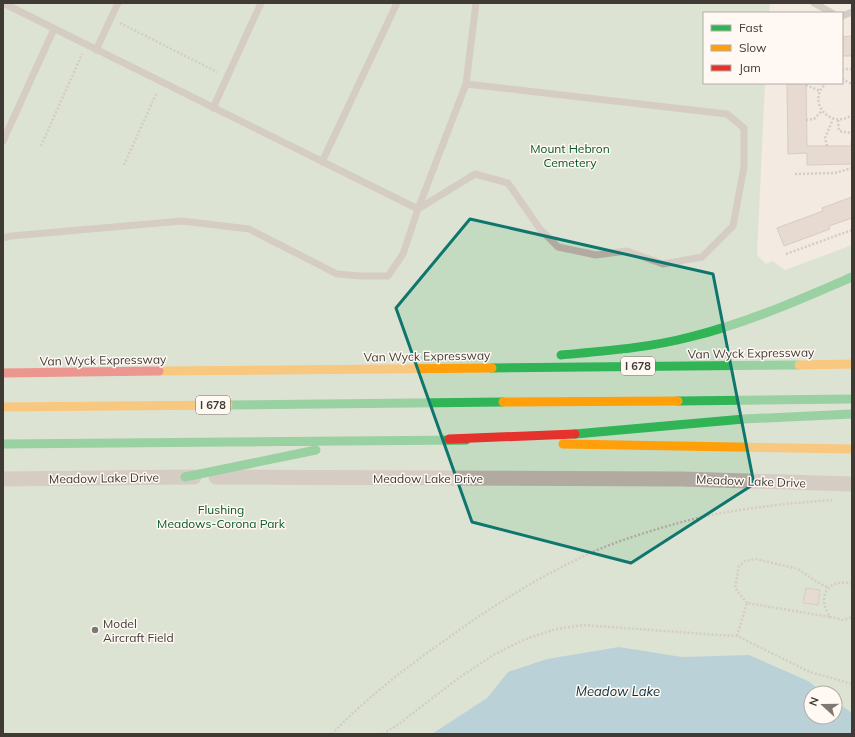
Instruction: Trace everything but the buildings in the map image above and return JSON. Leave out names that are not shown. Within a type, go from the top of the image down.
[{"type":"main road","points":[[549,356],[642,346],[706,334],[752,319],[852,277]]},
{"type":"main road","points":[[423,368],[525,358]]},
{"type":"main road","name":"Van Wyck Expressway","points":[[3,373],[852,364]]},
{"type":"main road","name":"I 678","points":[[3,407],[852,399]]},
{"type":"main road","points":[[3,444],[449,439],[588,434],[744,419],[852,414]]},
{"type":"main road","points":[[449,439],[587,445],[852,449]]},
{"type":"main road","points":[[186,477],[308,451],[375,440]]},
{"type":"street","name":"Meadow Lake Drive","points":[[3,480],[186,477],[674,479],[852,484]]},
{"type":"lane","points":[[3,3],[418,210]]},
{"type":"lane","points":[[96,50],[118,3]]},
{"type":"lane","points":[[213,108],[261,3]]},
{"type":"lane","points":[[322,162],[397,3]]},
{"type":"lane","points":[[3,238],[11,236],[182,221],[249,229],[336,274],[388,276],[403,254],[418,210],[466,84],[476,3]]},
{"type":"lane","points":[[814,3],[830,12]]},
{"type":"lane","points":[[3,141],[54,29]]},
{"type":"lane","points":[[418,210],[475,174],[508,183],[540,229],[558,247],[596,255],[627,251],[663,264],[702,257],[733,226],[744,167],[744,128],[727,114],[466,84]]},
{"type":"path","points":[[110,18],[227,77]]},
{"type":"path","points":[[41,146],[86,45]]},
{"type":"path","points":[[843,80],[852,84]]},
{"type":"path","points":[[124,166],[161,82]]},
{"type":"path","points":[[825,84],[820,91],[819,101],[822,111],[833,119],[838,120],[845,119],[852,115]]},
{"type":"path","points":[[806,85],[820,91]]},
{"type":"path","points":[[806,120],[814,119],[822,111]]},
{"type":"path","points":[[827,146],[825,138],[833,119]]},
{"type":"path","points":[[838,120],[839,131],[851,133]]},
{"type":"path","points":[[795,174],[834,174],[852,168]]},
{"type":"path","points":[[786,254],[852,230]]},
{"type":"path","points":[[332,734],[382,687],[417,660],[499,602],[580,558],[671,525],[721,513],[777,504],[837,500]]},
{"type":"path","points":[[829,588],[817,582],[798,568],[756,559],[745,561],[739,566],[735,588],[747,603],[843,620],[852,617]]},
{"type":"path","points":[[830,617],[824,601],[825,594],[829,588],[842,581],[852,584]]},
{"type":"path","points":[[737,636],[747,603]]},
{"type":"path","points":[[383,734],[396,726],[460,677],[495,654],[523,640],[556,629],[583,625],[719,636],[737,636],[810,672],[852,684]]},
{"type":"highlighted area","points":[[470,219],[713,274],[754,484],[631,563],[472,522],[396,308]]},
{"type":"green space","name":"Flushing Meadows-Corona Park","points":[[3,3],[770,3],[769,12],[703,12],[703,84],[765,84],[757,255],[766,264],[772,261],[785,270],[852,245],[852,734],[3,734]]},
{"type":"water","name":"Meadow Lake","points":[[619,647],[682,657],[749,655],[808,681],[813,685],[803,685],[803,725],[843,725],[843,707],[852,713],[852,734],[432,734],[487,698],[508,672],[547,659]]},
{"type":"traffic: fast","points":[[561,355],[674,341],[732,325],[852,277]]},
{"type":"traffic: fast","points":[[492,368],[799,365]]},
{"type":"traffic: fast","points":[[678,401],[852,399]]},
{"type":"traffic: fast","points":[[228,405],[503,402]]},
{"type":"traffic: fast","points":[[575,434],[744,419],[852,414]]},
{"type":"traffic: fast","points":[[3,444],[466,440]]},
{"type":"traffic: fast","points":[[185,477],[316,450]]},
{"type":"traffic: slow","points":[[799,365],[852,364]]},
{"type":"traffic: slow","points":[[159,371],[492,368]]},
{"type":"traffic: slow","points":[[503,402],[678,401]]},
{"type":"traffic: slow","points":[[3,407],[228,405]]},
{"type":"traffic: slow","points":[[563,444],[852,449]]},
{"type":"traffic: jam","points":[[3,373],[159,371]]},
{"type":"traffic: jam","points":[[449,439],[575,434]]},
{"type":"place","name":"Model Aircraft Field","points":[[95,630]]},
{"type":"park label","name":"Mount Hebron Cemetery","points":[[570,155]]}]
